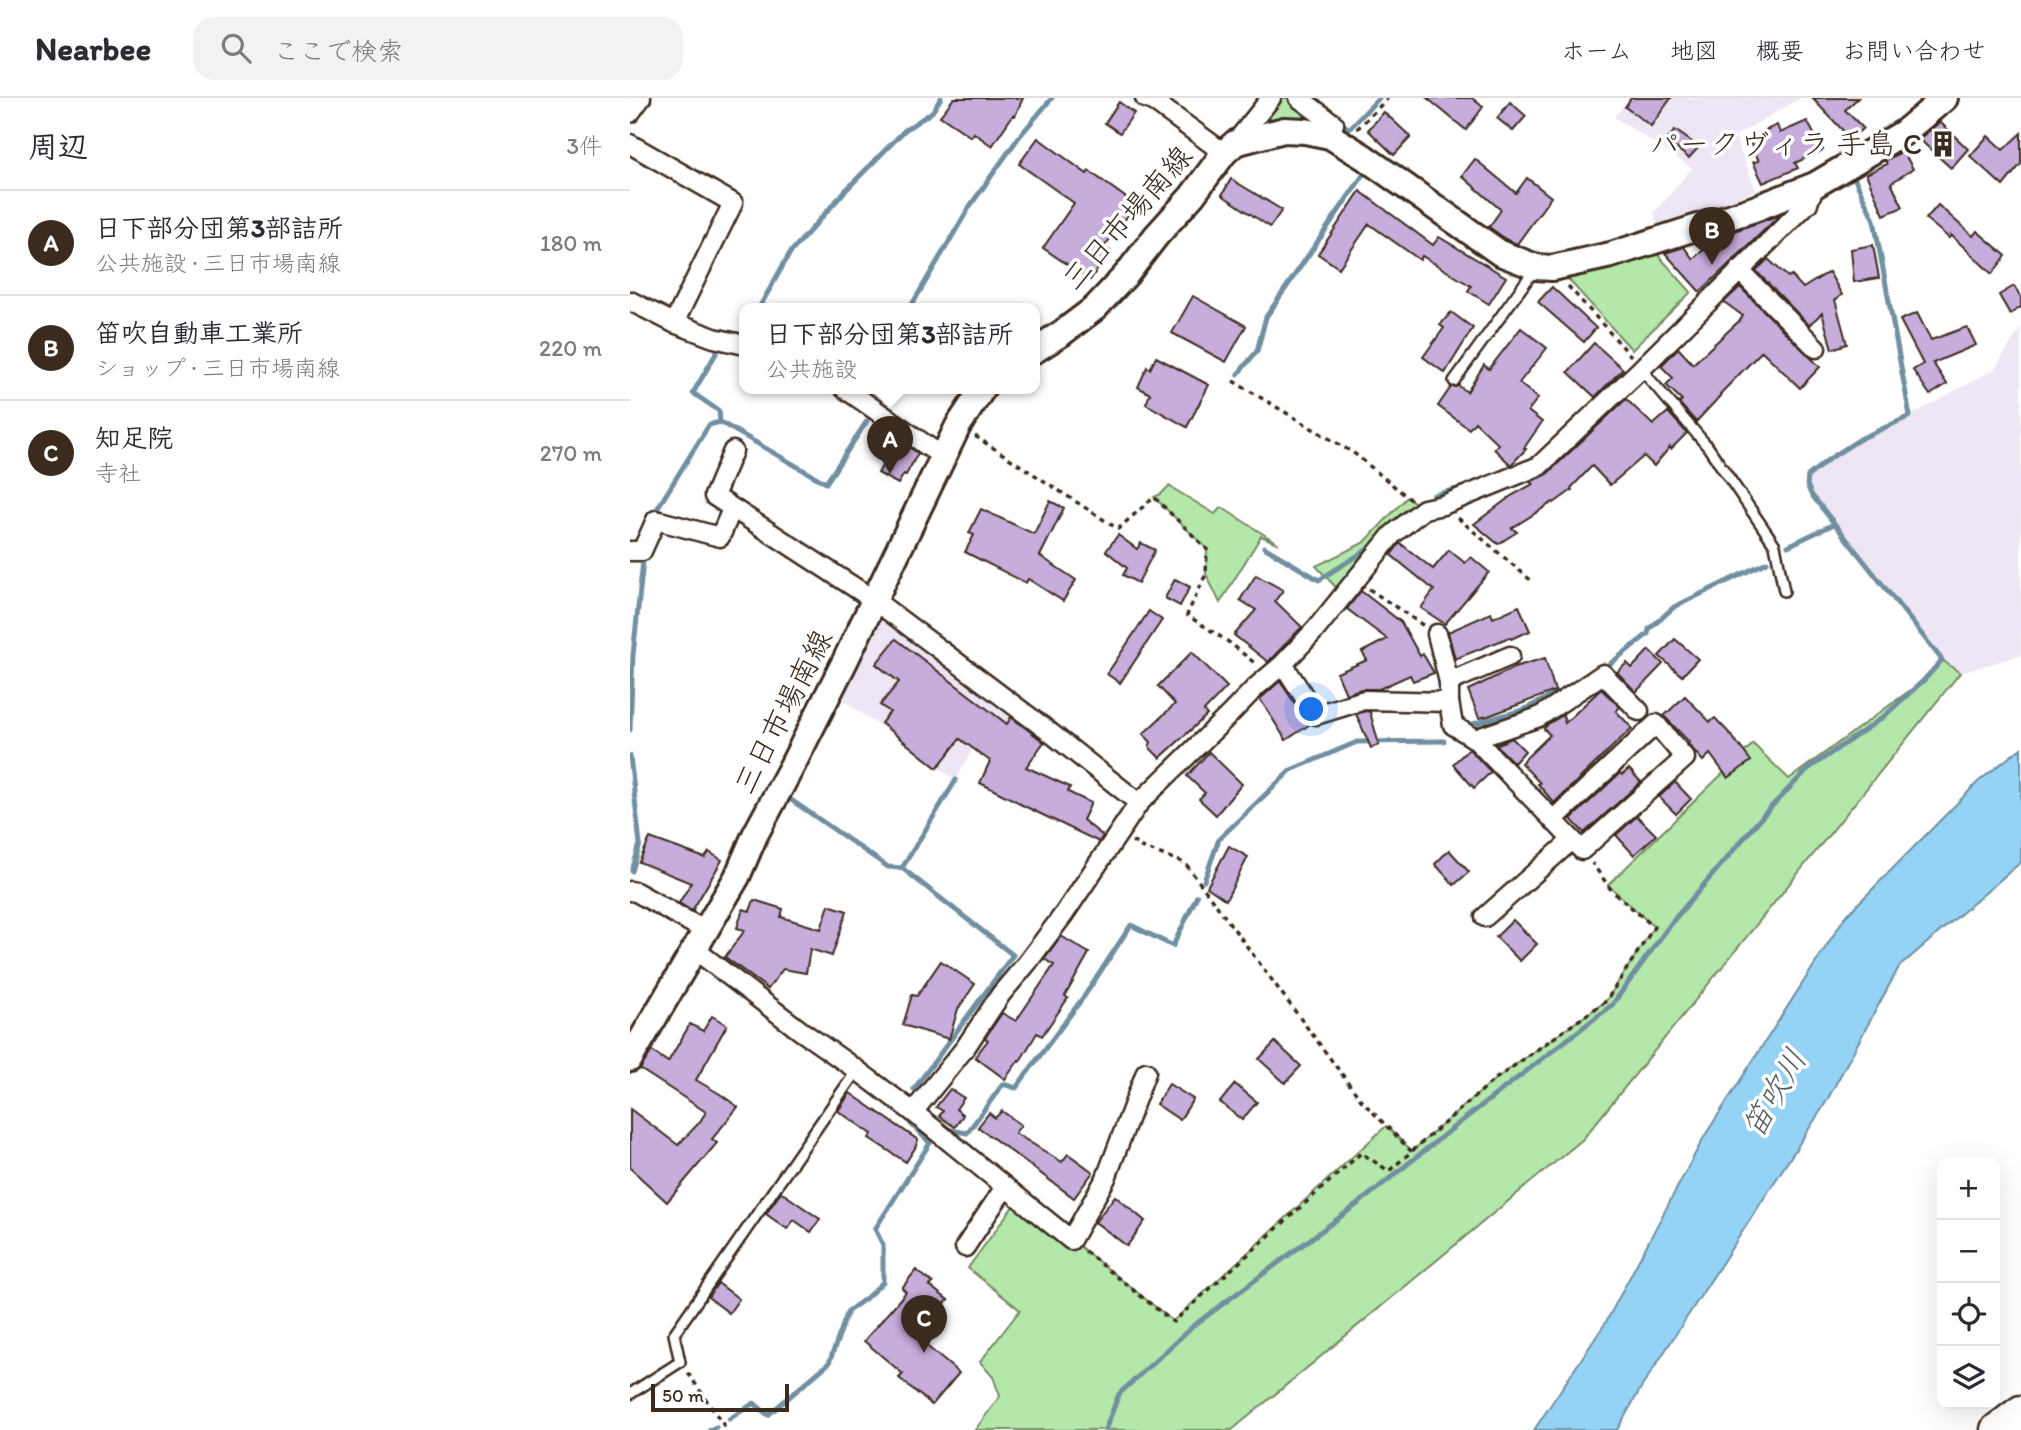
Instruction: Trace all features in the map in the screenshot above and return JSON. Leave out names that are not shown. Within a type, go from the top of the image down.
[{"type":"highway","points":[[1997,1430],[2021,1412]]},
{"type":"main road","points":[[1544,268],[1611,255],[1754,209],[1815,185],[1903,133],[1945,98]]},
{"type":"main road","name":"三日市場南線","points":[[1040,347],[1096,308],[1192,196],[1229,148],[1284,130],[1305,131],[1337,140],[1500,253],[1544,268]]},
{"type":"main road","name":"三日市場南線","points":[[630,1059],[737,877],[755,835],[792,766],[958,426],[979,394]]},
{"type":"street","points":[[630,113],[641,98]]},
{"type":"street","points":[[1145,98],[1229,148],[1271,98]]},
{"type":"street","points":[[1299,98],[1334,124],[1337,140]]},
{"type":"street","points":[[630,144],[733,203],[674,323]]},
{"type":"street","points":[[913,1112],[965,1048],[1001,994],[1064,914],[1118,830],[1139,803],[1316,629],[1392,535],[1424,509],[1443,505],[1539,466],[1636,363],[1808,203],[1815,185]]},
{"type":"street","points":[[1739,270],[1816,348]]},
{"type":"street","points":[[630,301],[674,323],[714,338],[739,344]]},
{"type":"street","points":[[853,394],[943,457]]},
{"type":"street","points":[[733,451],[714,496],[874,600],[1139,803]]},
{"type":"street","points":[[630,551],[642,551],[656,520],[720,537],[732,509]]},
{"type":"street","points":[[1437,634],[1449,682],[1453,725],[1475,739],[1577,845]]},
{"type":"street","points":[[1449,682],[1510,656]]},
{"type":"street","points":[[1276,670],[1316,715],[1364,700],[1449,702]]},
{"type":"street","points":[[1475,739],[1539,717],[1603,674],[1639,711]]},
{"type":"street","points":[[1485,917],[1685,758],[1656,724],[1554,819]]},
{"type":"street","points":[[630,891],[636,892],[699,939],[801,1031],[913,1112],[1071,1240],[1106,1178],[1146,1072]]},
{"type":"street","points":[[965,1247],[1005,1187]]},
{"type":"lane","points":[[1454,381],[1544,268]]},
{"type":"lane","points":[[1636,363],[1708,447],[1775,545],[1784,591]]},
{"type":"lane","points":[[630,1394],[680,1362],[674,1334],[857,1069]]},
{"type":"path","points":[[1337,140],[1388,98]]},
{"type":"path","points":[[1544,268],[1636,363]]},
{"type":"path","points":[[1233,381],[1355,454],[1424,509]]},
{"type":"path","points":[[958,426],[1118,529],[1154,496],[1207,549],[1206,574],[1187,615],[1276,670]]},
{"type":"path","points":[[1443,505],[1534,583]]},
{"type":"path","points":[[1356,581],[1437,634]]},
{"type":"path","points":[[1118,830],[1142,847],[1185,863],[1361,1100],[1412,1152]]},
{"type":"path","points":[[1071,1240],[1173,1322],[1361,1153],[1389,1171],[1494,1080],[1606,1000],[1654,927],[1612,891],[1577,845]]},
{"type":"path","points":[[680,1362],[727,1430]]},
{"type":"shaded area","points":[[1631,98],[1801,98],[1735,136],[1756,190],[1659,232],[1654,213],[1692,168],[1614,117]]},
{"type":"shaded area","points":[[2021,327],[2021,655],[1960,673],[1942,660],[1811,494],[1807,485],[1808,476],[1829,458],[1860,439],[1910,416],[1995,369]]},
{"type":"shaded area","points":[[882,606],[1047,730],[1028,748],[991,725],[972,750],[956,780],[836,695]]},
{"type":"green space","points":[[1282,98],[1299,98],[1328,120],[1254,124]]},
{"type":"green space","points":[[1650,246],[1691,292],[1632,350],[1560,270]]},
{"type":"green space","points":[[1169,486],[1215,514],[1221,507],[1279,544],[1261,536],[1220,603],[1206,574],[1207,549],[1154,497]]},
{"type":"green space","points":[[1407,497],[1424,509],[1344,596],[1316,566],[1365,542]]},
{"type":"green space","points":[[1942,660],[1960,673],[1583,1139],[1232,1430],[975,1430],[1000,1396],[993,1377],[980,1362],[1020,1310],[968,1268],[1019,1198],[1173,1321],[1386,1126],[1412,1151],[1494,1080],[1606,1001],[1654,927],[1608,885],[1753,744],[1789,779],[1924,680]]},
{"type":"water","name":"笛吹川","points":[[2021,748],[2021,862],[1899,967],[1825,1104],[1641,1388],[1617,1430],[1534,1430],[1606,1322],[1704,1137],[1845,917],[1979,781]]},
{"type":"building","points":[[954,98],[1023,98],[1015,116],[1013,115],[992,146],[974,133],[971,137],[940,116]]},
{"type":"building","points":[[1427,98],[1472,98],[1483,107],[1466,130]]},
{"type":"building","points":[[1631,98],[1671,98],[1651,126],[1625,107]]},
{"type":"building","points":[[1812,98],[1858,98],[1845,110],[1863,128],[1851,139]]},
{"type":"building","points":[[1119,102],[1134,113],[1120,133],[1105,123]]},
{"type":"building","points":[[1510,102],[1526,116],[1513,131],[1497,118]]},
{"type":"building","points":[[1384,112],[1411,137],[1394,155],[1368,130]]},
{"type":"building","points":[[1807,121],[1823,150],[1795,163],[1798,168],[1763,183],[1753,162],[1759,161],[1748,138],[1777,125],[1780,133]]},
{"type":"building","name":"パークヴィラ 手島 C","points":[[1940,122],[1968,149],[1951,168],[1919,139]]},
{"type":"building","points":[[1675,130],[1699,147],[1689,158],[1666,141]]},
{"type":"building","points":[[2021,133],[2021,164],[2003,186],[1970,156],[1988,136],[2003,150]]},
{"type":"building","points":[[1038,138],[1136,205],[1104,247],[1110,251],[1090,280],[1043,248],[1074,203],[1019,164]]},
{"type":"building","points":[[1903,151],[1913,169],[1891,183],[1903,207],[1884,215],[1866,174],[1887,164],[1885,161]]},
{"type":"building","points":[[1475,159],[1516,193],[1527,178],[1551,197],[1517,244],[1489,227],[1501,210],[1462,176]]},
{"type":"building","points":[[1231,179],[1282,210],[1270,227],[1222,195]]},
{"type":"building","points":[[1360,191],[1433,245],[1439,237],[1506,277],[1489,304],[1468,291],[1471,286],[1422,256],[1420,260],[1369,224],[1339,268],[1318,254]]},
{"type":"building","points":[[1938,205],[1973,236],[1977,231],[2006,256],[1992,274],[1951,235],[1949,238],[1926,219]]},
{"type":"building","points":[[1780,215],[1700,292],[1665,253],[1684,247],[1693,259],[1714,240]]},
{"type":"building","points":[[1873,245],[1879,278],[1854,282],[1851,249]]},
{"type":"building","points":[[1768,259],[1788,277],[1791,275],[1803,288],[1829,272],[1842,295],[1835,300],[1847,344],[1832,349],[1822,313],[1809,325],[1756,271]]},
{"type":"building","points":[[2014,286],[2021,297],[2021,307],[2010,314],[1999,295]]},
{"type":"building","points":[[1552,287],[1596,328],[1584,342],[1538,302]]},
{"type":"building","points":[[1740,287],[1820,367],[1800,388],[1762,351],[1696,422],[1679,403],[1682,400],[1666,385],[1673,378],[1661,366],[1678,348],[1693,364],[1739,321],[1743,316],[1724,302]]},
{"type":"building","points":[[1193,296],[1246,326],[1226,362],[1172,333]]},
{"type":"building","points":[[1451,312],[1473,328],[1445,373],[1423,357],[1444,328],[1440,325]]},
{"type":"building","points":[[1917,313],[1931,340],[1967,327],[1976,345],[1933,363],[1947,384],[1930,395],[1913,370],[1923,364],[1900,320]]},
{"type":"building","points":[[1521,328],[1547,348],[1519,383],[1538,398],[1528,411],[1542,422],[1524,448],[1526,449],[1511,465],[1494,449],[1498,444],[1475,422],[1469,429],[1438,406],[1451,387],[1459,386],[1467,392],[1484,365],[1489,369]]},
{"type":"building","points":[[1594,343],[1623,369],[1595,397],[1568,372]]},
{"type":"building","points":[[1156,357],[1209,385],[1187,427],[1146,404],[1150,394],[1138,387],[1147,367],[1150,369]]},
{"type":"building","points":[[1626,399],[1653,425],[1668,412],[1687,433],[1671,449],[1670,447],[1654,466],[1644,456],[1610,485],[1592,466],[1572,490],[1512,528],[1517,532],[1498,544],[1474,524],[1511,496],[1533,484],[1530,482],[1547,474]]},
{"type":"building","points":[[897,439],[918,453],[898,484],[878,473]]},
{"type":"building","points":[[1050,501],[1064,508],[1040,556],[1076,580],[1063,601],[1028,579],[1026,583],[965,552],[974,535],[969,533],[981,509],[1034,534]]},
{"type":"building","points":[[1118,535],[1137,549],[1141,543],[1155,550],[1138,583],[1123,575],[1127,568],[1106,551]]},
{"type":"building","points":[[1400,543],[1433,569],[1449,550],[1465,563],[1471,557],[1489,572],[1445,624],[1421,608],[1434,590],[1391,555]]},
{"type":"building","points":[[1256,575],[1283,590],[1275,601],[1302,627],[1268,662],[1234,635],[1256,610],[1240,600]]},
{"type":"building","points":[[1175,579],[1190,587],[1180,606],[1165,598]]},
{"type":"building","points":[[1361,591],[1401,622],[1420,656],[1423,654],[1434,673],[1413,681],[1410,675],[1379,689],[1361,689],[1346,694],[1337,673],[1367,660],[1362,652],[1387,639],[1347,609]]},
{"type":"building","points":[[1519,606],[1530,631],[1455,659],[1448,632],[1491,613],[1493,618]]},
{"type":"building","points":[[1149,611],[1162,620],[1120,683],[1107,674]]},
{"type":"building","points":[[896,639],[1007,724],[1011,717],[1044,742],[1026,767],[1070,787],[1068,792],[1091,803],[1083,820],[1103,836],[1099,842],[980,783],[990,761],[960,739],[937,768],[881,723],[890,712],[880,705],[899,682],[876,664]]},
{"type":"building","points":[[1675,639],[1698,659],[1682,676],[1659,656]]},
{"type":"building","points":[[1649,650],[1663,664],[1636,692],[1617,672],[1627,663],[1632,668]]},
{"type":"building","points":[[1192,652],[1227,687],[1204,711],[1207,715],[1160,758],[1149,747],[1151,742],[1143,734],[1175,704],[1158,686]]},
{"type":"building","points":[[1545,658],[1555,691],[1479,718],[1468,690],[1518,666]]},
{"type":"building","points":[[1280,681],[1309,725],[1286,740],[1260,699]]},
{"type":"building","points":[[1601,689],[1620,707],[1616,711],[1632,728],[1554,803],[1521,763],[1550,735],[1544,729],[1548,724],[1563,715],[1565,723]]},
{"type":"building","points":[[1685,696],[1710,722],[1715,718],[1751,761],[1728,778],[1710,754],[1703,761],[1664,716]]},
{"type":"building","points":[[1370,712],[1379,745],[1371,748],[1356,714]]},
{"type":"building","points":[[1512,738],[1525,751],[1514,763],[1496,745]]},
{"type":"building","points":[[1469,749],[1491,772],[1474,788],[1453,764]]},
{"type":"building","points":[[1209,752],[1242,784],[1216,815],[1199,799],[1205,793],[1187,776]]},
{"type":"building","points":[[1629,769],[1641,782],[1584,833],[1571,819],[1620,773],[1622,775]]},
{"type":"building","points":[[1675,782],[1691,799],[1676,814],[1659,797]]},
{"type":"building","points":[[1637,816],[1656,835],[1634,855],[1616,835]]},
{"type":"building","points":[[650,838],[705,858],[709,852],[722,860],[692,911],[679,903],[691,883],[639,862]]},
{"type":"building","points":[[1229,846],[1248,857],[1226,900],[1207,887]]},
{"type":"building","points":[[1449,850],[1469,872],[1454,885],[1435,864]]},
{"type":"building","points":[[754,900],[783,909],[781,917],[821,929],[829,905],[847,911],[832,956],[810,949],[806,973],[783,969],[768,989],[725,957],[745,930],[737,928],[743,909],[750,911]]},
{"type":"building","points":[[1513,920],[1537,944],[1520,961],[1496,937]]},
{"type":"building","points":[[1061,936],[1089,953],[1065,996],[1068,998],[1042,1036],[1037,1033],[1005,1079],[975,1057],[988,1040],[985,1038],[1002,1013],[1016,1021],[1054,965],[1044,959]]},
{"type":"building","points":[[941,961],[975,984],[958,1009],[949,1039],[903,1025],[912,995],[917,996]]},
{"type":"building","points":[[712,1016],[727,1025],[696,1080],[738,1107],[712,1139],[717,1143],[667,1202],[630,1168],[630,1109],[678,1145],[699,1123],[706,1112],[640,1069],[652,1051],[668,1062],[690,1024],[703,1031]]},
{"type":"building","points":[[1275,1042],[1301,1066],[1285,1083],[1259,1059]]},
{"type":"building","points":[[1169,1084],[1193,1099],[1180,1120],[1156,1104]]},
{"type":"building","points":[[1235,1084],[1257,1102],[1242,1120],[1220,1102]]},
{"type":"building","points":[[950,1089],[964,1098],[956,1109],[963,1115],[955,1127],[939,1116],[943,1111],[936,1107]]},
{"type":"building","points":[[850,1093],[918,1140],[906,1162],[869,1138],[872,1134],[838,1111]]},
{"type":"building","points":[[1002,1111],[1021,1125],[1015,1133],[1062,1162],[1068,1154],[1093,1172],[1074,1198],[978,1127],[989,1113],[995,1118]]},
{"type":"building","points":[[781,1192],[820,1219],[811,1232],[794,1220],[787,1229],[766,1214]]},
{"type":"building","points":[[1115,1196],[1145,1221],[1127,1246],[1095,1222]]},
{"type":"building","points":[[916,1270],[933,1283],[930,1286],[948,1300],[916,1337],[959,1373],[932,1405],[899,1378],[903,1374],[864,1341],[906,1292],[902,1288]]},
{"type":"building","points":[[718,1283],[739,1299],[729,1313],[708,1297]]},
{"type":"waterway","points":[[762,303],[790,253],[846,190],[905,130],[932,112],[941,98]]},
{"type":"waterway","points":[[913,303],[970,206],[1019,137],[1052,98]]},
{"type":"waterway","points":[[1339,121],[1349,129],[1379,98]]},
{"type":"waterway","points":[[1238,374],[1257,351],[1266,317],[1366,171]]},
{"type":"waterway","points":[[1105,1430],[1119,1394],[1193,1326],[1359,1203],[1612,1005],[1672,922],[1767,811],[1808,769],[1882,718],[1942,660],[1811,494],[1807,485],[1808,476],[1829,459],[1860,439],[1910,416],[1874,220],[1851,171]]},
{"type":"waterway","points":[[723,331],[739,334]]},
{"type":"waterway","points":[[652,517],[709,425],[720,422],[719,411],[693,393],[718,350]]},
{"type":"waterway","points":[[720,422],[826,483],[867,421]]},
{"type":"waterway","points":[[1434,495],[1468,486]]},
{"type":"waterway","points":[[1788,546],[1834,524]]},
{"type":"waterway","points":[[1264,547],[1319,580],[1374,545]]},
{"type":"waterway","points":[[630,730],[633,655],[643,561]]},
{"type":"waterway","points":[[1601,671],[1648,634],[1649,629],[1674,607],[1767,562]]},
{"type":"waterway","points":[[1466,726],[1523,710],[1571,686]]},
{"type":"waterway","points":[[1204,881],[1219,839],[1291,770],[1357,742],[1444,741]]},
{"type":"waterway","points":[[630,756],[640,844],[632,871]]},
{"type":"waterway","points":[[914,1089],[1013,955],[902,868],[956,780]]},
{"type":"waterway","points":[[784,795],[888,867],[902,868]]},
{"type":"waterway","points":[[945,1129],[967,1133],[1003,1084],[1016,1088],[1085,995],[1131,925],[1173,946],[1197,896]]},
{"type":"waterway","points":[[729,1419],[754,1403],[768,1415],[829,1363],[848,1311],[883,1282],[883,1245],[875,1229],[930,1143],[910,1123]]},
{"type":"waterway","points":[[710,1430],[716,1427]]},
{"type":"place","name":"パークヴィラ 手島 C","points":[[1943,144]]},
{"type":"place","name":"笛吹自動車工業所","points":[[1712,265]]},
{"type":"place","name":"日下部分団第3部詰所","points":[[890,474]]},
{"type":"place","name":"知足院","points":[[924,1353]]}]
